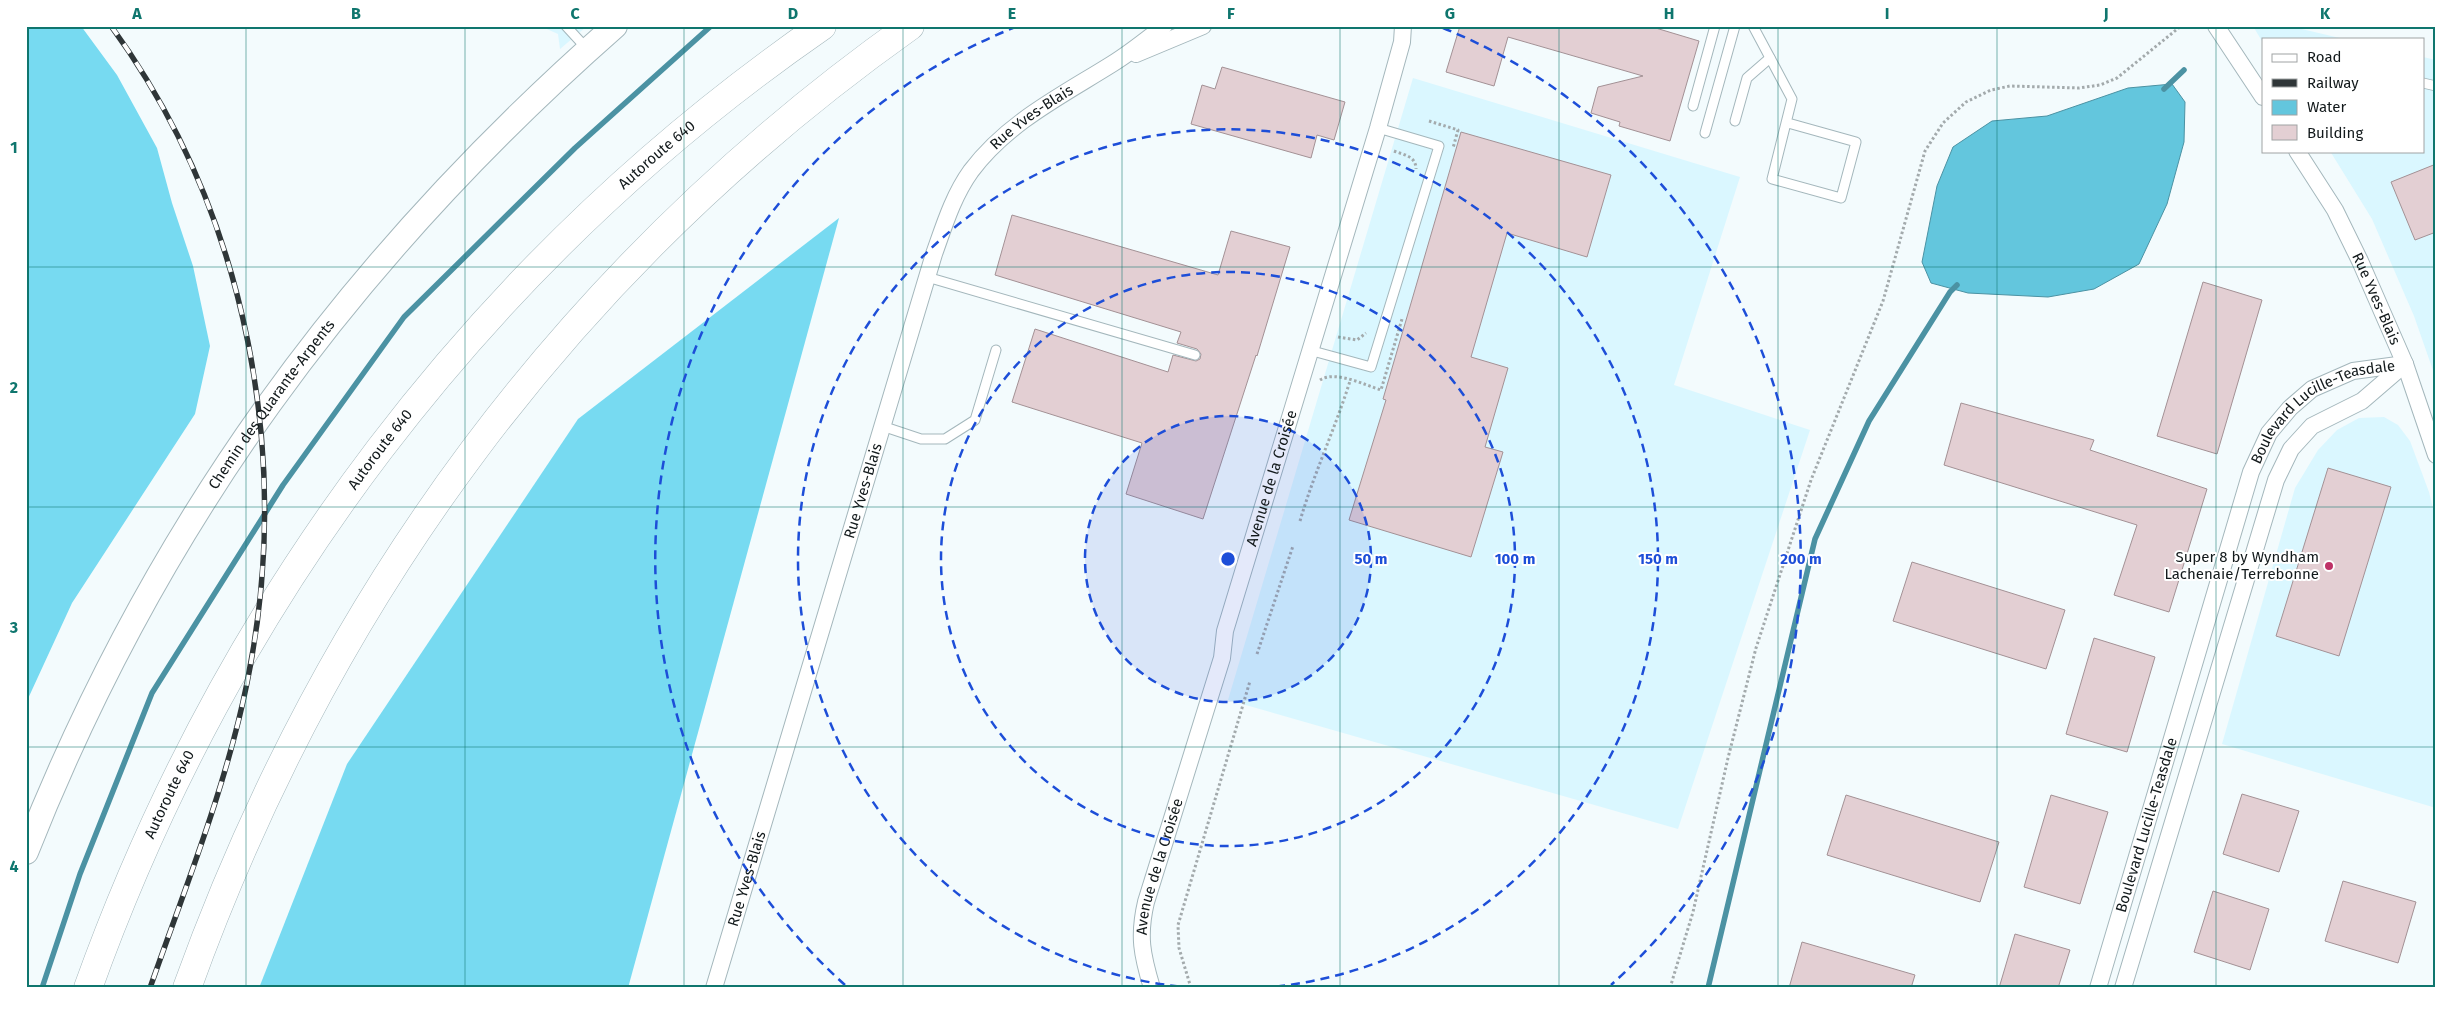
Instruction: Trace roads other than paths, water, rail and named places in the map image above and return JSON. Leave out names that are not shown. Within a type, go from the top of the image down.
[{"type":"highway","name":"Autoroute 640","points":[[88,988],[124,894],[159,814],[222,690],[299,562],[384,443],[493,312],[600,205],[699,118],[822,26]]},
{"type":"highway","points":[[187,988],[215,912],[248,833],[312,703],[383,580],[474,450],[569,332],[668,230],[804,107],[910,26]]},
{"type":"street","name":"Chemin des Quarante-Arpents","points":[[26,852],[85,714],[130,628],[190,522],[270,400],[347,300],[407,230],[503,128],[615,26]]},
{"type":"street","name":"Rue Yves-Blais","points":[[714,988],[927,278],[956,197],[970,172],[988,151],[1016,124],[1113,63],[1164,26]]},
{"type":"street","name":"Rue Yves-Blais","points":[[1113,63],[1203,26]]},
{"type":"street","name":"Avenue de la Croisée","points":[[1152,988],[1141,952],[1141,925],[1222,658],[1225,631],[1378,128],[1402,42],[1403,26]]},
{"type":"street","points":[[2216,26],[2262,93]]},
{"type":"street","name":"Rue Yves-Blais","points":[[2299,152],[2334,210],[2405,364],[2436,455]]},
{"type":"street","name":"Boulevard Lucille-Teasdale","points":[[2405,364],[2362,401],[2312,426],[2291,449],[2276,480],[2124,984],[2100,981],[2251,472],[2270,433],[2290,408],[2312,390],[2353,371],[2405,364]]},
{"type":"street","points":[[2190,676],[2215,683]]},
{"type":"lane","points":[[566,26],[588,50]]},
{"type":"lane","points":[[1693,106],[1715,26]]},
{"type":"lane","points":[[1705,133],[1735,26]]},
{"type":"lane","points":[[1753,26],[1792,99],[1788,123],[1772,179],[1841,198],[1856,142],[1788,123]]},
{"type":"lane","points":[[1735,121],[1747,78],[1770,58]]},
{"type":"lane","points":[[1309,350],[1371,368],[1439,146],[1378,128]]},
{"type":"lane","points":[[927,278],[1195,355]]},
{"type":"lane","points":[[882,426],[921,439],[945,439],[975,420],[996,350]]},
{"type":"water","points":[[2172,84],[2185,102],[2184,142],[2167,204],[2139,264],[2094,289],[2048,297],[1968,293],[1931,283],[1922,262],[1937,186],[1953,147],[1992,121],[2047,116],[2128,88]]},
{"type":"waterway","points":[[42,988],[80,874],[152,693],[283,485],[404,317],[575,148],[711,26]]},
{"type":"waterway","points":[[2164,89],[2184,70]]},
{"type":"waterway","points":[[1708,988],[1815,539],[1869,421],[1950,292],[1957,285]]},
{"type":"railway","points":[[111,26],[158,99],[197,176],[226,257],[248,341],[260,426],[264,512],[260,598],[247,683],[238,722],[204,837],[150,988]]},
{"type":"place","name":"Super 8 by Wyndham Lachenaie/Terrebonne","points":[[2329,566]]}]
